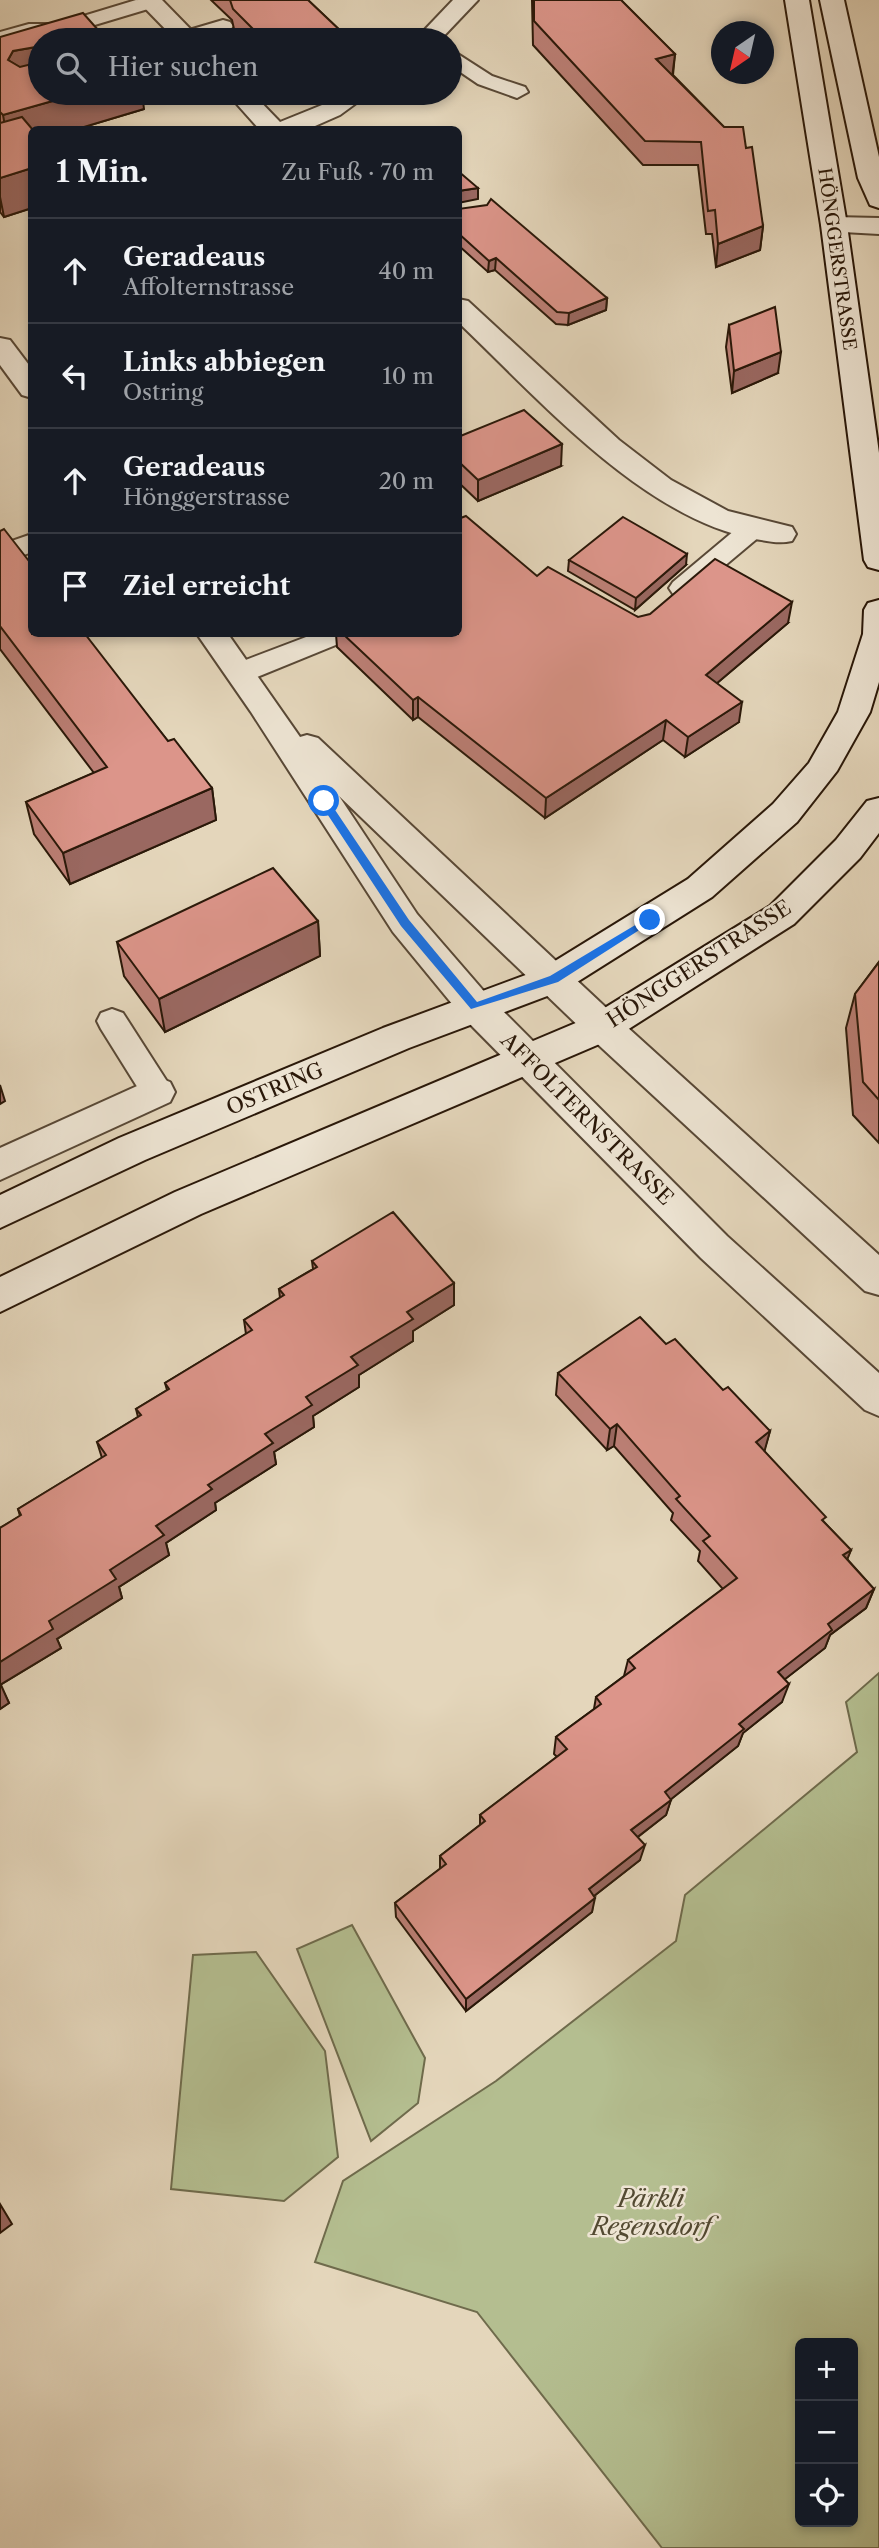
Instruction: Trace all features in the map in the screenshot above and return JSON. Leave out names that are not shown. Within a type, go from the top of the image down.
[{"type":"main road","points":[[439,28],[466,0]]},
{"type":"main road","name":"HÖNGGERSTRASSE","points":[[797,0],[834,225],[879,560]]},
{"type":"main road","points":[[832,0],[871,178],[879,200]]},
{"type":"main road","points":[[150,1],[176,28]]},
{"type":"main road","points":[[250,105],[270,126]]},
{"type":"main road","points":[[293,126],[339,105]]},
{"type":"main road","points":[[834,225],[879,226]]},
{"type":"main road","points":[[462,311],[601,440],[650,481],[701,512],[750,531],[781,534]]},
{"type":"main road","points":[[0,346],[28,384]]},
{"type":"main road","points":[[554,979],[700,888],[785,813],[821,771],[854,712],[878,634],[879,610]]},
{"type":"main road","name":"AFFOLTERNSTRASSE","points":[[214,637],[262,704],[405,923],[475,1006],[714,1247],[879,1398]]},
{"type":"main road","name":"AFFOLTERNSTRASSE","points":[[262,704],[603,1027],[879,1279]]},
{"type":"main road","name":"HÖNGGERSTRASSE","points":[[527,1059],[603,1027],[782,915],[848,849],[879,810]]},
{"type":"main road","name":"OSTRING","points":[[0,1212],[132,1149],[475,1006],[554,979]]},
{"type":"main road","points":[[0,1295],[188,1203],[527,1059]]},
{"type":"main road","points":[[0,1165],[157,1092]]},
{"type":"lane","points":[[64,28],[150,1]]},
{"type":"lane","points":[[217,28],[223,26]]},
{"type":"lane","points":[[0,38],[28,30]]},
{"type":"lane","points":[[462,64],[485,80],[517,92]]},
{"type":"lane","points":[[668,600],[750,531]]},
{"type":"lane","points":[[0,555],[28,544]]},
{"type":"lane","points":[[240,673],[331,637]]},
{"type":"lane","points":[[112,1021],[157,1092]]},
{"type":"green space","name":"Pärkli Regensdorf","points":[[879,1673],[879,2548],[662,2548],[477,2312],[315,2262],[343,2181],[496,2081],[676,1941],[685,1895],[857,1752],[846,1702]]},
{"type":"green space","points":[[352,1925],[425,2058],[418,2103],[371,2141],[297,1949]]},
{"type":"green space","points":[[256,1952],[325,2051],[338,2157],[284,2201],[171,2189],[193,1955]]},
{"type":"building","points":[[230,0],[308,0],[338,28],[252,28],[233,9]]},
{"type":"building","points":[[534,0],[621,0],[675,54],[656,59],[724,127],[743,127],[746,148],[752,147],[763,226],[718,244],[715,210],[708,211],[701,142],[645,141],[534,21]]},
{"type":"building","points":[[83,13],[96,28],[31,28]]},
{"type":"building","points":[[28,29],[28,48],[13,51],[8,60],[20,67],[28,65],[28,105],[38,105],[3,115],[0,112],[0,37]]},
{"type":"building","points":[[22,117],[30,126],[28,169],[0,178],[0,123]]},
{"type":"building","points":[[462,174],[478,188],[462,190]]},
{"type":"building","points":[[491,199],[607,298],[569,313],[557,312],[496,258],[489,261],[462,237],[462,208],[487,205]]},
{"type":"building","points":[[775,307],[781,352],[734,371],[729,325]]},
{"type":"building","points":[[524,410],[562,444],[478,480],[462,465],[462,435]]},
{"type":"building","points":[[466,516],[537,576],[548,567],[638,617],[650,614],[715,559],[792,602],[706,675],[742,702],[688,737],[666,720],[546,798],[418,697],[413,700],[346,637],[462,637],[462,518]]},
{"type":"building","points":[[623,517],[687,554],[636,598],[569,560]]},
{"type":"building","points":[[4,529],[28,560],[28,637],[87,637],[168,741],[174,739],[212,788],[63,853],[26,802],[107,767],[0,626],[0,531]]},
{"type":"building","points":[[273,868],[318,921],[159,999],[117,942]]},
{"type":"building","points":[[879,962],[879,1100],[863,1082],[855,994]]},
{"type":"building","points":[[393,1212],[454,1283],[407,1312],[413,1319],[351,1357],[358,1365],[306,1397],[312,1405],[265,1434],[273,1443],[208,1485],[212,1489],[156,1526],[164,1535],[110,1570],[116,1579],[49,1621],[53,1629],[0,1662],[0,1528],[21,1515],[18,1509],[106,1455],[97,1442],[141,1415],[136,1409],[169,1389],[165,1383],[252,1330],[244,1320],[284,1295],[279,1289],[317,1267],[312,1261]]},
{"type":"building","points":[[640,1317],[666,1344],[675,1339],[723,1390],[728,1387],[770,1431],[756,1442],[826,1517],[822,1520],[851,1550],[843,1555],[874,1589],[828,1624],[832,1630],[778,1672],[789,1684],[739,1724],[744,1729],[665,1792],[671,1800],[631,1830],[645,1845],[589,1889],[595,1898],[466,1999],[395,1903],[446,1864],[440,1856],[485,1821],[480,1815],[567,1749],[556,1737],[601,1704],[596,1697],[635,1668],[628,1660],[737,1578],[703,1541],[710,1536],[676,1499],[680,1496],[617,1424],[610,1429],[558,1373]]},
{"type":"route","points":[[324,801],[405,923],[475,1006],[554,979],[650,920]]}]
